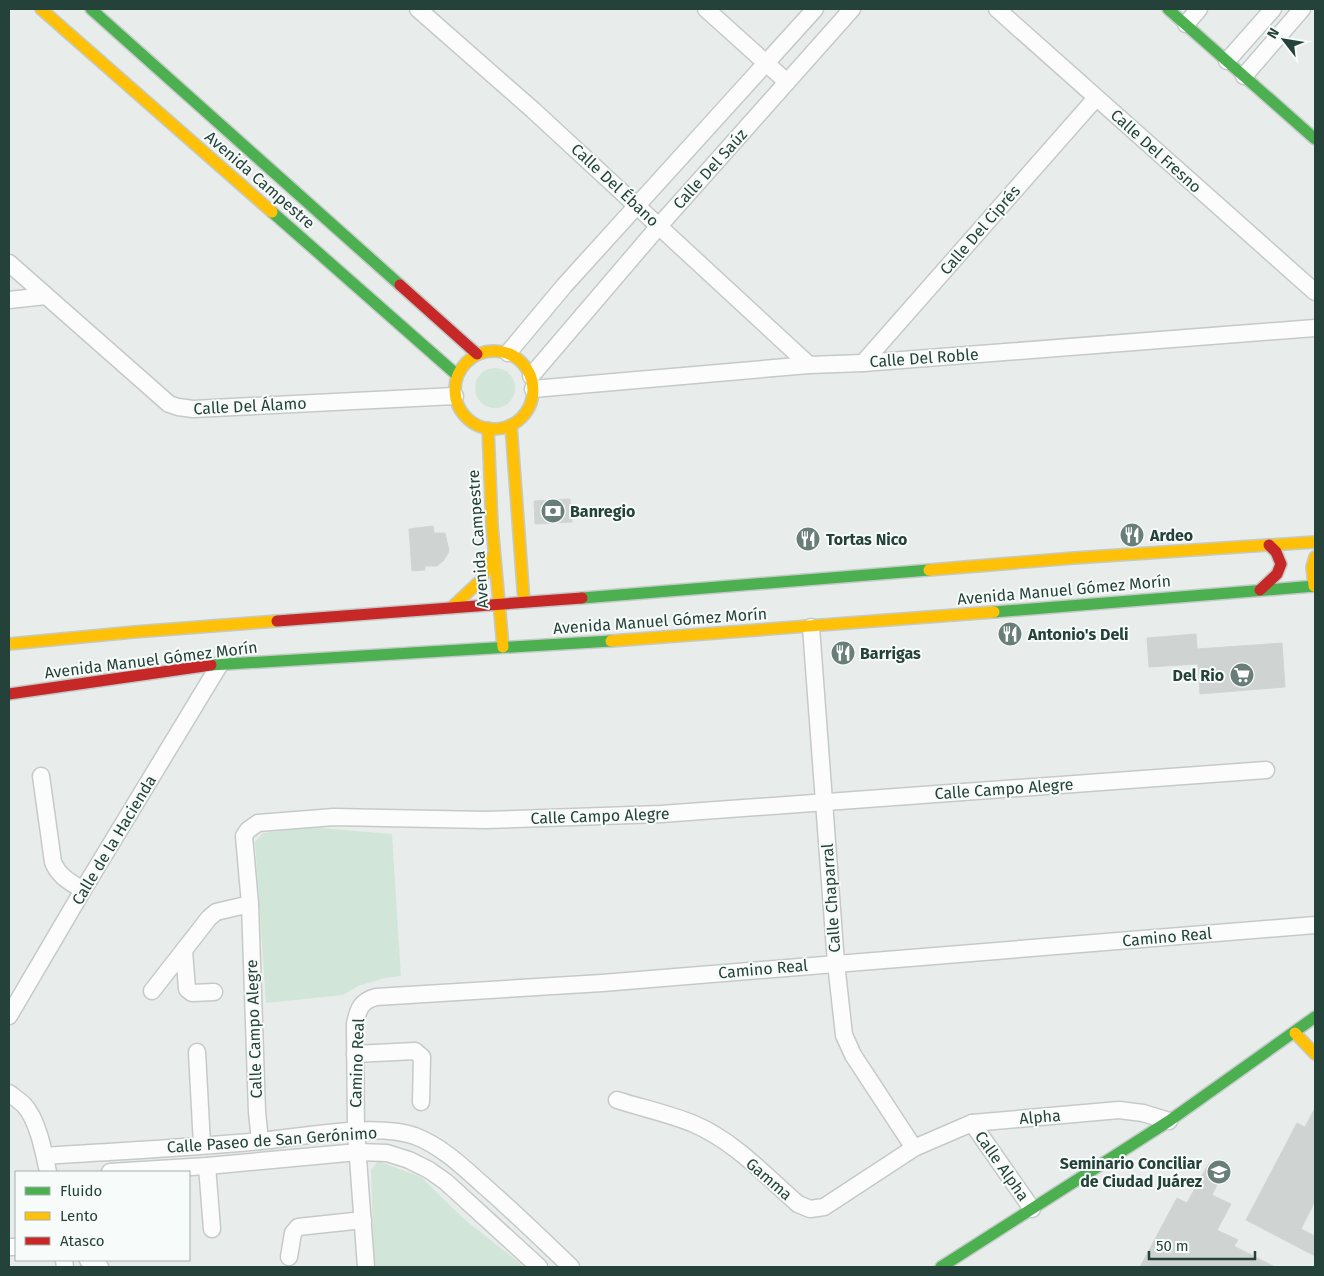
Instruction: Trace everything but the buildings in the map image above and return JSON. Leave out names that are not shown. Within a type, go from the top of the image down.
[{"type":"main road","name":"Avenida Campestre","points":[[41,9],[59,18],[242,180],[398,302],[477,354]]},
{"type":"main road","name":"Avenida Campestre","points":[[91,9],[257,163],[398,302],[457,375]]},
{"type":"main road","points":[[1168,9],[1244,76],[1313,132]]},
{"type":"main road","points":[[498,350],[508,353],[518,358],[525,366],[532,383],[532,400],[520,419],[511,425],[500,428],[488,428],[476,425],[466,418],[459,408],[454,389],[457,375],[469,359],[477,354],[498,350]]},
{"type":"main road","points":[[511,425],[524,602]]},
{"type":"main road","name":"Avenida Campestre","points":[[488,428],[494,554],[503,647]]},
{"type":"main road","name":"Avenida Manuel Gómez Morín","points":[[9,644],[233,624],[1074,558],[1315,542]]},
{"type":"main road","points":[[1260,590],[1271,581],[1282,567],[1278,552],[1269,545]]},
{"type":"main road","points":[[452,608],[481,580],[494,554]]},
{"type":"main road","points":[[1315,557],[1312,567],[1315,591]]},
{"type":"main road","name":"Avenida Manuel Gómez Morín","points":[[9,694],[220,664],[687,637],[1260,590],[1315,591]]},
{"type":"main road","points":[[941,1267],[1169,1121],[1315,1017]]},
{"type":"main road","points":[[1295,1033],[1315,1054]]},
{"type":"street","name":"Calle Del Ébano","points":[[418,9],[533,110],[809,365]]},
{"type":"street","points":[[706,9],[788,82]]},
{"type":"street","name":"Calle Del Saúz","points":[[508,353],[564,286],[815,9]]},
{"type":"street","name":"Calle Del Saúz","points":[[532,383],[659,226],[852,9]]},
{"type":"street","name":"Calle Del Fresno","points":[[997,9],[1315,292]]},
{"type":"street","points":[[1186,24],[1199,9]]},
{"type":"street","points":[[1227,61],[1273,9]]},
{"type":"street","points":[[1244,76],[1302,9]]},
{"type":"street","name":"Calle Del Ciprés","points":[[863,363],[1096,98]]},
{"type":"street","name":"Calle Del Álamo","points":[[9,263],[169,404],[178,407],[193,409],[455,396]]},
{"type":"street","points":[[9,300],[46,296]]},
{"type":"street","name":"Calle Del Roble","points":[[532,383],[863,363],[1315,328]]},
{"type":"street","name":"Calle Chaparral","points":[[811,627],[836,963],[846,1041],[853,1055],[914,1148]]},
{"type":"street","name":"Calle de la Hacienda","points":[[9,1016],[220,664]]},
{"type":"street","name":"Calle Campo Alegre","points":[[260,1141],[257,1112],[250,904],[244,836],[248,830],[258,823],[334,818],[486,820],[642,815],[1266,770]]},
{"type":"street","points":[[41,776],[52,862],[64,879],[83,890]]},
{"type":"street","points":[[152,991],[214,914],[250,904]]},
{"type":"street","name":"Camino Real","points":[[366,1267],[356,1131],[355,1024],[357,1013],[367,1000],[376,997],[592,983],[1315,925]]},
{"type":"street","points":[[184,951],[187,989],[192,993],[214,992]]},
{"type":"street","points":[[355,1054],[415,1051],[420,1053],[422,1057],[420,1102]]},
{"type":"street","points":[[197,1052],[202,1145]]},
{"type":"street","points":[[9,1093],[24,1106],[33,1118],[48,1171]]},
{"type":"street","name":"Gamma","points":[[617,1100],[694,1124],[733,1148],[798,1204],[810,1209],[824,1207],[914,1148]]},
{"type":"street","name":"Alpha","points":[[914,1148],[972,1123],[1119,1110],[1143,1113],[1169,1121]]},
{"type":"street","name":"Calle Alpha","points":[[972,1123],[1032,1209]]},
{"type":"street","name":"Calle Paseo de San Gerónimo","points":[[45,1156],[260,1141],[356,1131],[385,1131],[414,1136],[439,1149],[458,1162],[571,1267]]},
{"type":"street","name":"Calle Paseo de San Gerónimo","points":[[126,1171],[207,1166],[358,1152],[387,1153],[409,1160],[429,1170],[446,1182],[539,1267]]},
{"type":"street","points":[[207,1166],[212,1229]]},
{"type":"street","points":[[289,1257],[293,1233],[298,1227],[362,1220]]},
{"type":"green space","points":[[499,368],[506,371],[512,377],[515,388],[514,396],[506,405],[499,408],[491,408],[484,405],[476,396],[475,384],[478,377],[487,369]]},
{"type":"green space","points":[[308,827],[392,834],[401,976],[385,978],[358,986],[343,995],[266,1003],[255,842],[263,833]]},
{"type":"green space","points":[[378,1161],[421,1177],[464,1219],[521,1264],[522,1267],[374,1267],[371,1170]]},
{"type":"traffic: fast","points":[[91,9],[400,285]]},
{"type":"traffic: fast","points":[[1168,9],[1315,139]]},
{"type":"traffic: fast","points":[[272,212],[457,375]]},
{"type":"traffic: fast","points":[[582,598],[929,570]]},
{"type":"traffic: fast","points":[[994,612],[1315,586]]},
{"type":"traffic: fast","points":[[211,665],[611,641]]},
{"type":"traffic: fast","points":[[941,1267],[1169,1121],[1315,1017]]},
{"type":"traffic: slow","points":[[41,9],[272,212]]},
{"type":"traffic: slow","points":[[494,351],[509,354],[522,362],[530,375],[533,390],[530,405],[522,418],[509,426],[494,429],[479,426],[466,418],[458,405],[455,390],[458,375],[466,362],[479,354],[494,351]]},
{"type":"traffic: slow","points":[[511,425],[524,602]]},
{"type":"traffic: slow","points":[[488,428],[492,525],[503,647]]},
{"type":"traffic: slow","points":[[929,570],[1315,542]]},
{"type":"traffic: slow","points":[[451,608],[481,580],[494,554]]},
{"type":"traffic: slow","points":[[1314,586],[1312,567],[1315,557]]},
{"type":"traffic: slow","points":[[611,641],[994,612]]},
{"type":"traffic: slow","points":[[9,644],[277,621]]},
{"type":"traffic: slow","points":[[1295,1033],[1315,1054]]},
{"type":"traffic: jam","points":[[400,285],[477,354]]},
{"type":"traffic: jam","points":[[1260,590],[1277,574],[1281,564],[1276,552],[1269,545]]},
{"type":"traffic: jam","points":[[277,621],[582,598]]},
{"type":"traffic: jam","points":[[9,694],[211,665]]},
{"type":"place","name":"Banregio","points":[[553,511]]},
{"type":"place","name":"Ardeo","points":[[1132,535]]},
{"type":"place","name":"Tortas Nico","points":[[808,539]]},
{"type":"place","name":"Antonio's Deli","points":[[1010,634]]},
{"type":"place","name":"Barrigas","points":[[843,653]]},
{"type":"place","name":"Del Rio","points":[[1242,675]]},
{"type":"place","name":"Seminario Conciliar de Ciudad Juárez","points":[[1219,1172]]}]
